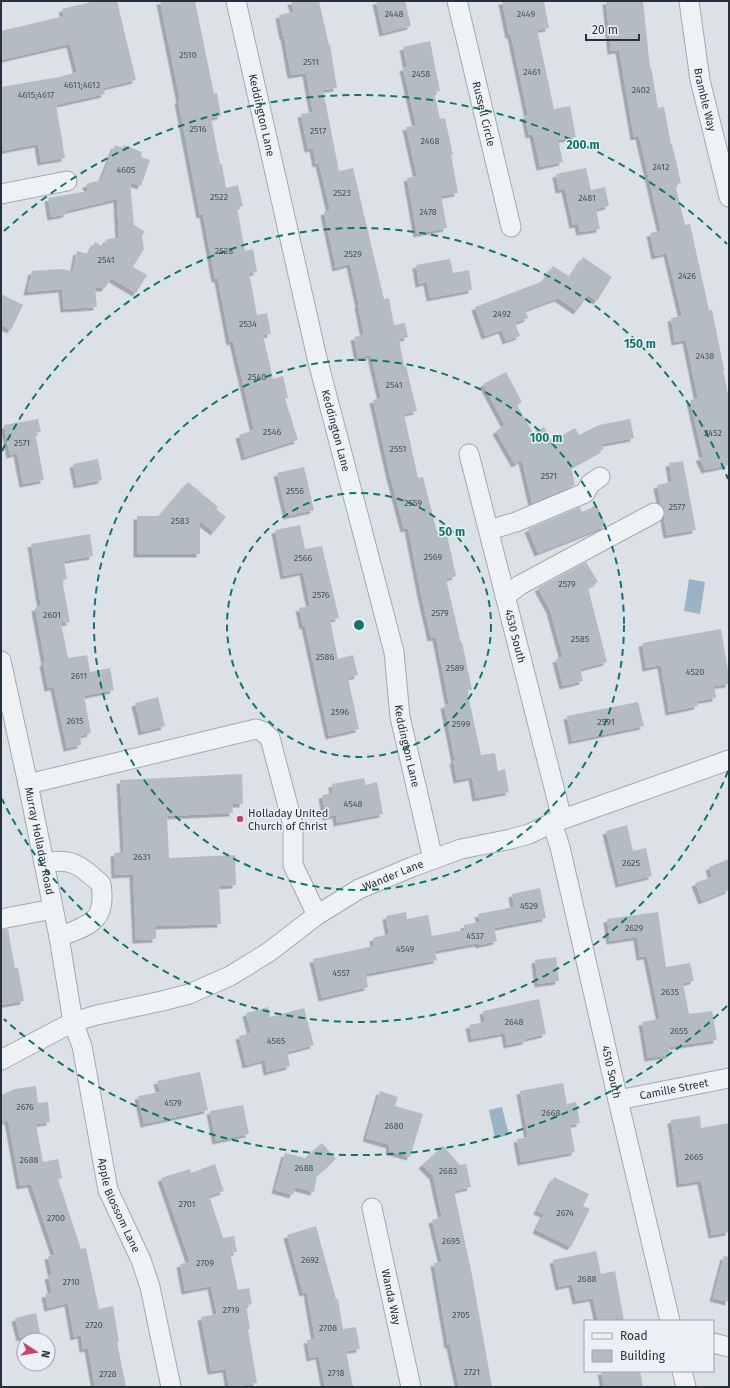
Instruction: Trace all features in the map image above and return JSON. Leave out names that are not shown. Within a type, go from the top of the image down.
[{"type":"street","name":"Keddington Lane","points":[[236,1],[317,358],[394,652],[400,717],[433,859]]},
{"type":"street","name":"Russell Circle","points":[[457,1],[511,227]]},
{"type":"street","name":"Bramble Way","points":[[689,1],[700,80],[725,156],[729,197]]},
{"type":"street","points":[[1,194],[68,182]]},
{"type":"street","name":"4530 South","points":[[469,454],[506,596],[557,821]]},
{"type":"street","points":[[489,530],[516,522],[585,493],[590,484],[600,477]]},
{"type":"street","points":[[506,596],[520,585],[654,514]]},
{"type":"street","name":"Murray Holladay Road","points":[[1,661],[54,909],[73,1022]]},
{"type":"street","points":[[28,784],[256,730],[262,731],[270,738],[293,825],[293,865],[314,907]]},
{"type":"street","name":"Wander Lane","points":[[1,1060],[73,1022],[189,994],[210,985],[246,967],[269,952],[314,907],[461,849],[494,843],[529,834],[557,821],[729,760]]},
{"type":"street","name":"4510 South","points":[[557,821],[560,847],[670,1320]]},
{"type":"street","points":[[44,863],[58,860],[73,863],[101,884],[103,899],[99,914],[89,924],[59,937]]},
{"type":"street","points":[[1,919],[54,909]]},
{"type":"street","name":"Apple Blossom Lane","points":[[73,1022],[82,1046],[108,1190],[141,1260],[150,1287],[171,1387]]},
{"type":"street","name":"Camille Street","points":[[618,1100],[729,1078]]},
{"type":"street","name":"Wanda Way","points":[[372,1208],[411,1387]]},
{"type":"street","points":[[714,1343],[729,1347]]},
{"type":"street","points":[[682,1372],[686,1387]]},
{"type":"water","points":[[689,579],[705,582],[700,614],[684,611]]},
{"type":"water","points":[[502,1107],[509,1135],[495,1138],[489,1110]]},
{"type":"building","points":[[95,1],[117,1],[136,80],[103,88],[105,94],[56,105],[65,158],[41,162],[38,144],[1,151],[1,87],[59,77],[77,72],[70,44],[1,60],[1,31],[64,16],[62,9]]},
{"type":"building","points":[[160,1],[195,1],[214,94],[217,93],[221,116],[211,118],[220,164],[222,164],[226,188],[238,185],[243,206],[237,207],[245,251],[253,249],[257,272],[249,273],[257,315],[267,313],[271,334],[263,335],[273,379],[283,376],[288,398],[285,399],[298,440],[245,457],[239,435],[254,430],[233,341],[230,342],[218,279],[215,279],[203,214],[200,215],[178,100],[180,100]]},
{"type":"building","points":[[291,1],[319,1],[330,45],[337,88],[323,90],[339,171],[353,168],[384,299],[389,298],[394,325],[405,323],[408,337],[399,339],[404,366],[406,366],[417,411],[404,414],[418,478],[423,477],[437,532],[446,530],[456,576],[446,579],[461,643],[462,642],[472,690],[467,690],[481,755],[495,753],[498,771],[505,769],[509,792],[476,798],[472,777],[457,780],[453,760],[455,760],[444,705],[449,704],[436,637],[431,638],[408,528],[404,529],[390,476],[373,400],[381,398],[371,355],[358,358],[354,337],[364,335],[350,264],[336,268],[324,212],[330,210],[319,163],[316,164],[313,148],[308,149],[301,114],[313,112],[306,73],[291,75],[279,15],[294,12]]},
{"type":"building","points":[[376,1],[405,1],[411,26],[383,33]]},
{"type":"building","points":[[502,1],[544,1],[549,28],[537,30],[554,109],[570,106],[576,137],[558,140],[563,162],[540,167],[533,134],[529,135],[525,115],[528,115],[511,35],[509,35]]},
{"type":"building","points":[[606,1],[643,1],[650,68],[651,67],[658,108],[664,107],[671,144],[681,183],[675,184],[685,225],[690,224],[709,310],[712,310],[724,369],[729,399],[729,465],[705,470],[699,457],[703,457],[690,400],[698,399],[686,340],[675,342],[671,318],[682,316],[667,253],[655,256],[650,233],[661,231],[639,136],[634,137],[619,50],[611,51]]},
{"type":"building","points":[[430,41],[440,91],[434,92],[440,119],[445,118],[453,155],[451,155],[458,193],[441,196],[447,228],[417,234],[407,178],[417,176],[406,127],[416,125],[403,68],[407,67],[403,47]]},
{"type":"building","points":[[115,145],[123,148],[124,145],[142,152],[141,157],[150,160],[141,186],[130,182],[134,225],[145,232],[142,236],[144,249],[133,267],[147,275],[136,293],[111,278],[105,288],[95,288],[97,307],[64,309],[62,289],[27,292],[32,271],[60,269],[73,271],[77,251],[88,254],[95,242],[103,247],[107,239],[119,238],[117,199],[66,211],[67,214],[51,217],[48,198],[88,191],[86,184],[101,180]]},
{"type":"building","points":[[586,168],[591,190],[605,187],[609,206],[596,209],[600,229],[580,232],[578,224],[573,225],[565,189],[559,190],[556,174]]},
{"type":"building","points":[[583,257],[612,277],[597,301],[588,295],[577,311],[558,298],[525,310],[528,318],[515,323],[520,336],[506,341],[502,330],[485,336],[475,307],[543,281],[553,266],[570,277]]},
{"type":"building","points":[[450,259],[453,273],[469,270],[472,290],[430,298],[427,282],[419,284],[416,265]]},
{"type":"building","points":[[1,294],[23,305],[11,330],[1,325]]},
{"type":"building","points":[[506,372],[522,402],[517,405],[533,433],[544,427],[552,441],[575,428],[579,435],[599,425],[630,419],[634,438],[602,444],[604,449],[571,467],[575,485],[532,503],[522,460],[515,464],[496,431],[505,425],[483,384]]},
{"type":"building","points":[[38,419],[41,432],[35,433],[44,480],[23,484],[17,453],[10,455],[4,425]]},
{"type":"building","points":[[98,459],[102,480],[77,485],[73,464]]},
{"type":"building","points":[[683,461],[696,530],[667,535],[664,508],[661,505],[657,485],[672,482],[669,463]]},
{"type":"building","points":[[304,467],[314,510],[287,516],[277,473]]},
{"type":"building","points":[[188,482],[218,507],[216,509],[226,517],[214,532],[200,521],[200,554],[137,554],[137,516],[159,516]]},
{"type":"building","points":[[597,505],[606,526],[538,553],[528,529],[580,507],[582,512]]},
{"type":"building","points":[[300,525],[305,549],[322,546],[339,618],[330,620],[338,659],[353,655],[358,675],[348,678],[359,729],[329,736],[305,625],[303,626],[299,608],[310,606],[303,572],[284,576],[275,530]]},
{"type":"building","points":[[90,534],[93,556],[64,561],[67,579],[62,580],[70,622],[61,623],[68,658],[87,655],[90,672],[110,668],[114,690],[84,696],[91,733],[80,736],[81,745],[67,748],[54,687],[48,688],[43,663],[45,662],[35,608],[41,606],[31,544]]},
{"type":"building","points":[[586,562],[598,582],[588,588],[607,662],[580,669],[583,681],[563,686],[556,659],[563,657],[550,610],[538,588]]},
{"type":"building","points":[[721,629],[729,684],[714,686],[716,698],[697,701],[698,706],[669,712],[661,665],[646,668],[642,643]]},
{"type":"building","points":[[158,697],[165,726],[142,732],[135,703]]},
{"type":"building","points":[[638,702],[644,726],[572,741],[567,716]]},
{"type":"building","points":[[242,774],[243,804],[232,804],[233,813],[167,816],[169,858],[235,855],[236,885],[219,886],[221,924],[156,926],[156,939],[136,940],[133,874],[115,875],[114,853],[124,852],[120,780]]},
{"type":"building","points":[[364,778],[366,785],[377,782],[383,814],[337,823],[336,815],[326,817],[322,795],[333,793],[332,784]]},
{"type":"building","points":[[627,825],[633,851],[646,848],[652,876],[619,884],[606,831]]},
{"type":"building","points":[[729,859],[729,890],[702,901],[695,883],[712,877],[709,867]]},
{"type":"building","points":[[540,888],[546,918],[494,928],[497,941],[435,951],[437,960],[366,974],[368,987],[322,998],[313,959],[374,946],[373,938],[389,934],[386,916],[406,912],[407,919],[428,915],[432,936],[464,930],[464,925],[480,922],[478,914],[514,907],[512,894]]},
{"type":"building","points":[[658,912],[666,967],[690,963],[694,981],[683,983],[689,1014],[712,1011],[717,1040],[669,1047],[670,1055],[648,1058],[642,1022],[660,1019],[647,956],[640,957],[637,937],[610,941],[607,919]]},
{"type":"building","points":[[8,929],[15,968],[18,968],[24,1001],[1,1005],[1,930]]},
{"type":"building","points":[[556,957],[559,981],[538,984],[535,960]]},
{"type":"building","points":[[539,999],[546,1034],[525,1039],[526,1041],[507,1045],[505,1033],[472,1039],[469,1025],[485,1022],[483,1011]]},
{"type":"building","points":[[268,1007],[270,1017],[304,1008],[314,1045],[287,1052],[290,1066],[267,1072],[265,1060],[246,1065],[239,1036],[251,1033],[246,1013]]},
{"type":"building","points":[[200,1072],[208,1110],[144,1124],[138,1096],[160,1092],[157,1081]]},
{"type":"building","points":[[563,1083],[567,1104],[576,1102],[580,1123],[570,1125],[575,1152],[521,1162],[517,1139],[528,1137],[520,1091]]},
{"type":"building","points":[[36,1086],[38,1103],[48,1102],[50,1122],[36,1124],[43,1162],[58,1159],[62,1178],[58,1179],[81,1249],[86,1248],[99,1309],[113,1306],[119,1342],[117,1342],[126,1387],[95,1387],[88,1348],[83,1349],[81,1335],[74,1337],[68,1303],[48,1308],[45,1294],[52,1293],[48,1276],[52,1275],[48,1256],[55,1255],[31,1184],[20,1186],[8,1120],[1,1123],[1,1095],[15,1089]]},
{"type":"building","points":[[380,1091],[398,1097],[395,1106],[423,1114],[410,1157],[389,1151],[390,1145],[366,1138]]},
{"type":"building","points":[[243,1105],[249,1134],[216,1141],[210,1111]]},
{"type":"building","points":[[700,1116],[701,1128],[729,1123],[729,1232],[712,1235],[701,1181],[680,1184],[671,1120]]},
{"type":"building","points":[[322,1143],[336,1159],[317,1176],[314,1192],[295,1187],[293,1195],[275,1190],[285,1153],[305,1158]]},
{"type":"building","points":[[443,1146],[460,1165],[466,1164],[471,1187],[454,1191],[472,1275],[492,1387],[459,1387],[450,1345],[448,1345],[434,1263],[442,1262],[432,1220],[442,1217],[433,1176],[422,1165]]},
{"type":"building","points":[[215,1164],[224,1191],[209,1196],[223,1238],[234,1236],[237,1252],[230,1253],[238,1290],[249,1288],[252,1304],[246,1306],[250,1329],[248,1329],[257,1383],[231,1387],[229,1387],[226,1369],[211,1371],[201,1317],[217,1314],[211,1286],[185,1291],[180,1264],[190,1262],[161,1178],[190,1169],[191,1173]]},
{"type":"building","points":[[554,1177],[589,1194],[583,1206],[590,1209],[571,1247],[536,1230],[544,1214],[537,1211]]},
{"type":"building","points":[[316,1226],[336,1299],[338,1299],[343,1329],[356,1327],[360,1349],[346,1351],[353,1387],[325,1387],[319,1356],[310,1358],[307,1340],[315,1339],[307,1292],[303,1293],[287,1235]]},
{"type":"building","points":[[596,1251],[601,1274],[615,1271],[624,1320],[598,1320],[593,1298],[576,1301],[572,1284],[559,1287],[553,1260]]},
{"type":"building","points":[[724,1256],[729,1257],[729,1302],[713,1298]]},
{"type":"building","points":[[36,1313],[40,1332],[18,1332],[15,1318]]},
{"type":"building","points":[[601,1372],[640,1372],[643,1387],[604,1387]]},
{"type":"place","name":"Holladay United Church of Christ","points":[[240,819]]}]
